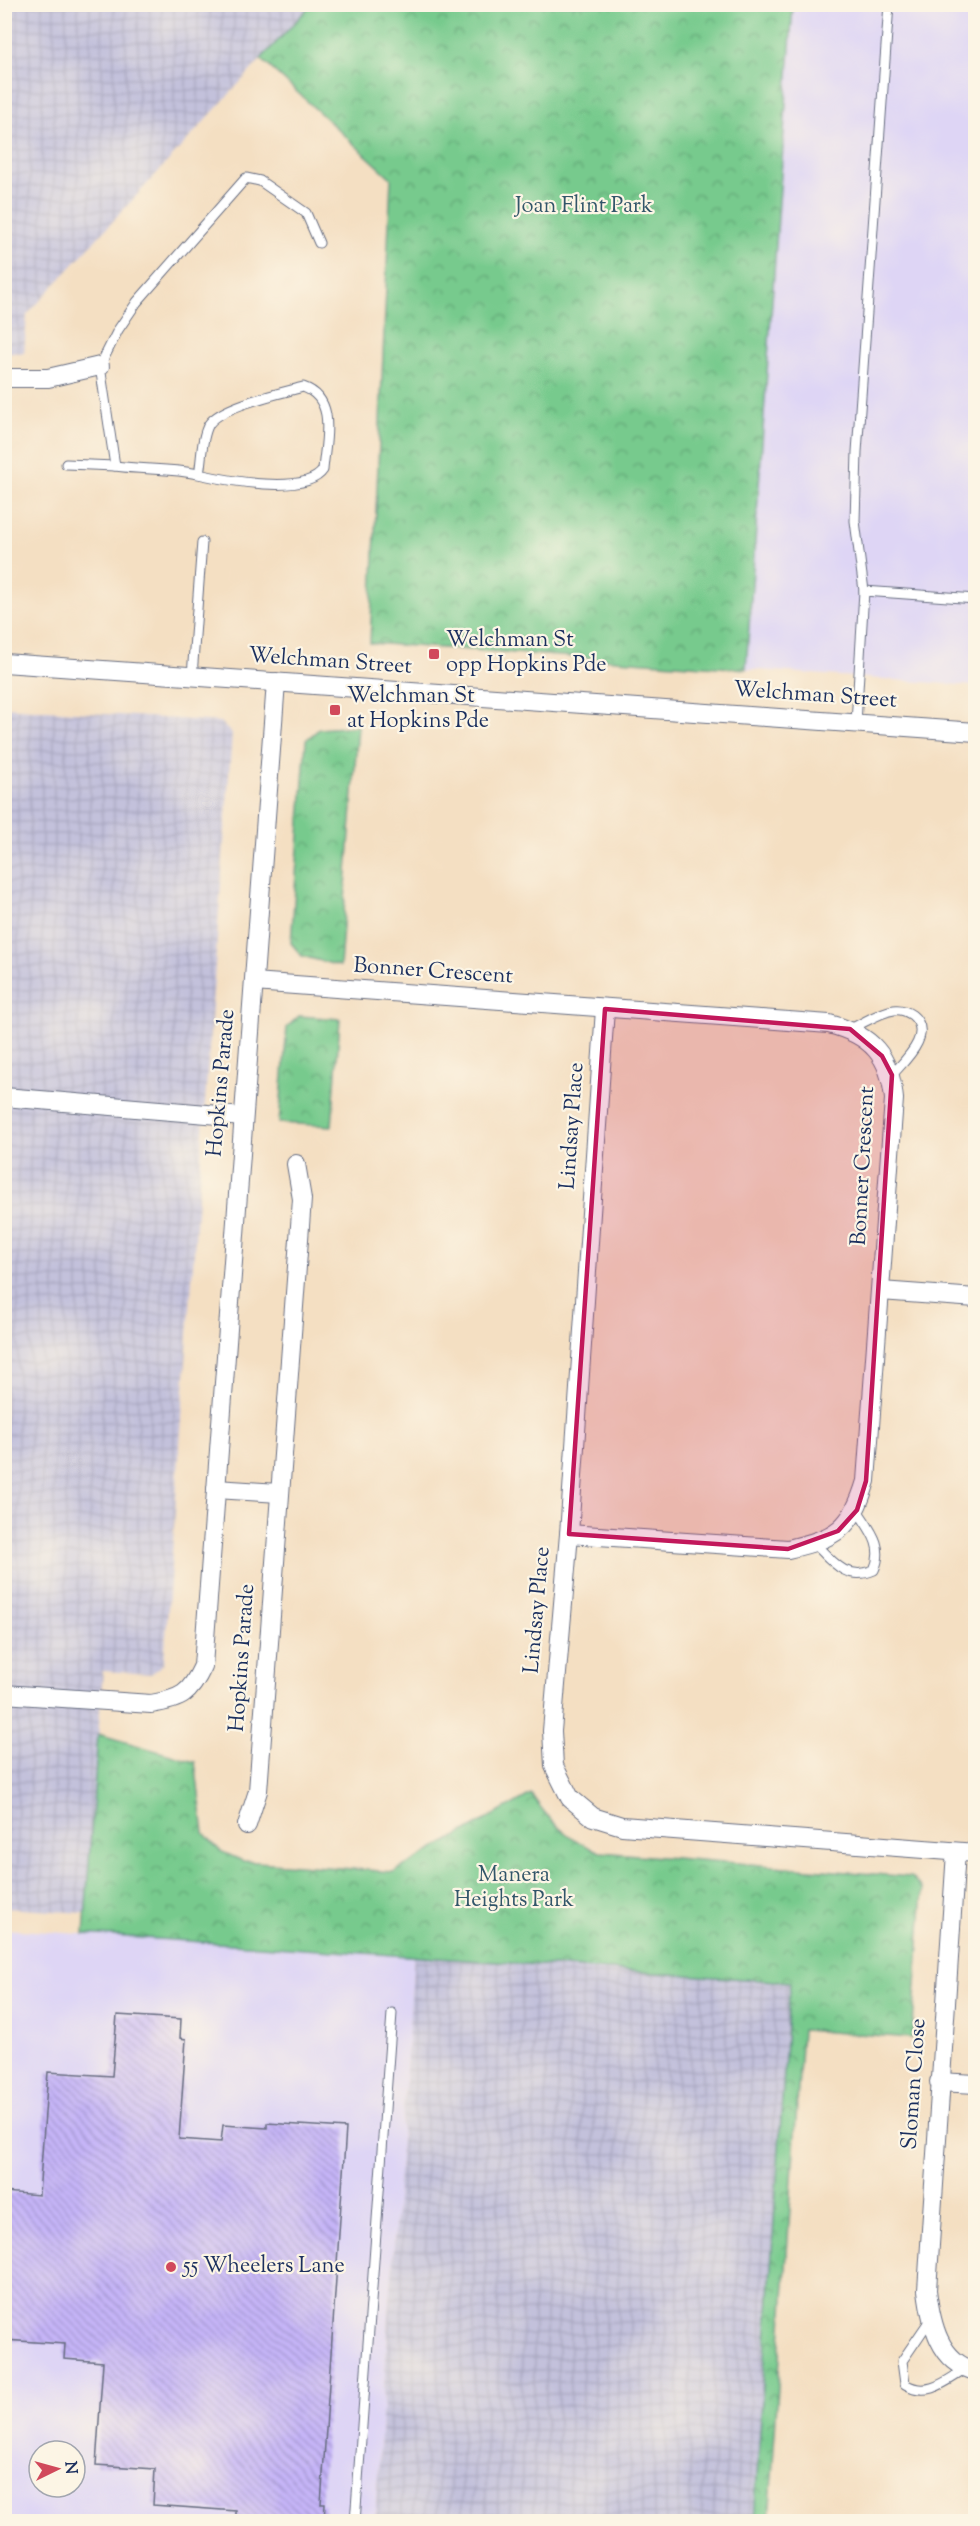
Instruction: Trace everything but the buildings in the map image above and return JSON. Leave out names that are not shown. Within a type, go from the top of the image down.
[{"type":"street","points":[[4,378],[48,378],[100,366]]},
{"type":"street","name":"Welchman Street","points":[[4,663],[975,732]]},
{"type":"street","name":"Hopkins Parade","points":[[4,1694],[152,1704],[176,1700],[193,1686],[203,1666],[276,682]]},
{"type":"street","name":"Bonner Crescent","points":[[254,982],[829,1024],[850,1029],[868,1041],[882,1056],[892,1075],[894,1099],[866,1481],[857,1510],[838,1531],[814,1543],[788,1550],[569,1534]]},
{"type":"street","name":"Lindsay Place","points":[[605,1009],[569,1534],[552,1731],[554,1766],[570,1798],[592,1817],[622,1826],[975,1854]]},
{"type":"street","points":[[4,1097],[243,1117]]},
{"type":"street","name":"Hopkins Parade","points":[[247,1825],[258,1791],[302,1199],[296,1164]]},
{"type":"street","points":[[881,1291],[975,1298]]},
{"type":"street","points":[[216,1489],[279,1493]]},
{"type":"street","name":"Sloman Close","points":[[956,1852],[927,2290],[930,2320],[944,2350],[971,2370]]},
{"type":"street","points":[[939,2082],[975,2085]]},
{"type":"lane","points":[[856,723],[864,591],[855,521],[857,452],[889,4]]},
{"type":"lane","points":[[115,466],[100,366],[118,330],[137,302],[246,178],[260,181],[306,213],[320,243]]},
{"type":"lane","points":[[66,464],[200,474],[214,479],[276,484],[310,482],[319,477],[323,470],[327,408],[320,396],[303,387],[270,395],[220,415],[210,423],[205,434],[200,474]]},
{"type":"lane","points":[[192,676],[202,542]]},
{"type":"lane","points":[[864,591],[975,599]]},
{"type":"lane","points":[[850,1029],[894,1010],[905,1011],[915,1018],[919,1029],[918,1042],[892,1075]]},
{"type":"lane","points":[[814,1543],[840,1568],[850,1574],[863,1575],[874,1570],[879,1559],[878,1545],[857,1510]]},
{"type":"lane","points":[[355,2522],[392,2013]]},
{"type":"lane","name":"Sloman Close","points":[[930,2320],[902,2361],[905,2384],[914,2389],[934,2388],[971,2370]]},
{"type":"highlighted area","points":[[605,1009],[850,1029],[882,1056],[892,1075],[866,1481],[857,1510],[838,1531],[788,1549],[569,1534]]},
{"type":"shaded area","points":[[4,5],[311,5],[27,315],[24,353],[5,352]]},
{"type":"shaded area","points":[[793,5],[975,5],[975,686],[746,669]]},
{"type":"shaded area","points":[[4,707],[220,722],[232,734],[164,1663],[151,1674],[103,1671],[85,1913],[5,1908]]},
{"type":"shaded area","points":[[4,1929],[414,1956],[375,2521],[5,2521]]},
{"type":"shaded area","points":[[414,1956],[790,1982],[754,2521],[375,2522]]},
{"type":"green space","name":"Joan Flint Park","points":[[311,5],[793,5],[746,669],[370,643],[391,178],[261,59]]},
{"type":"green space","points":[[358,726],[340,966],[302,956],[291,943],[306,740],[319,729]]},
{"type":"green space","points":[[299,1016],[340,1019],[332,1126],[279,1123],[287,1027]]},
{"type":"green space","name":"Manera Heights Park","points":[[98,1734],[195,1762],[204,1833],[220,1851],[243,1861],[394,1872],[531,1794],[553,1822],[569,1836],[600,1852],[911,1877],[923,1890],[912,2038],[802,2030],[769,2521],[754,2521],[790,1982],[84,1934]]},
{"type":"place","name":"Welchman St opp Hopkins Pde","points":[[434,654]]},
{"type":"place","name":"Welchman St at Hopkins Pde","points":[[335,710]]},
{"type":"place","name":"55 Wheelers Lane","points":[[171,2267]]}]
